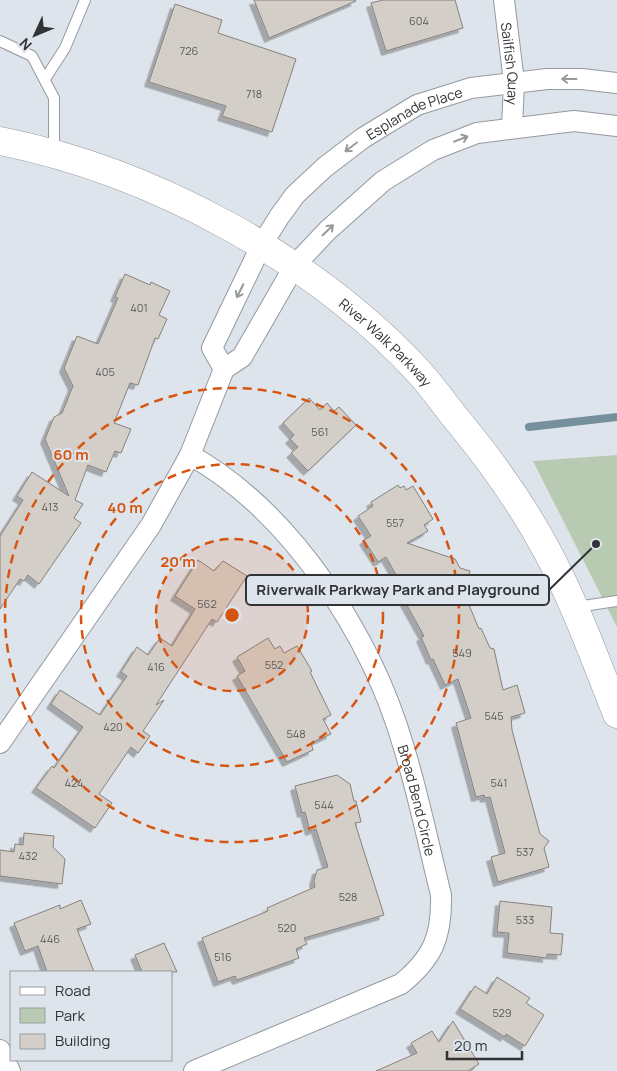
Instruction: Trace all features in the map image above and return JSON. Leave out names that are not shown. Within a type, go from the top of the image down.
[{"type":"street","name":"Sailfish Quay","points":[[504,0],[514,82],[512,127]]},
{"type":"street","name":"Esplanade Place","points":[[261,246],[295,195],[325,167],[363,138],[417,105],[471,88],[514,82],[547,79],[582,79],[617,83]]},
{"type":"street","points":[[0,743],[151,525],[190,455],[224,369],[242,357],[295,266],[327,231],[383,181],[433,150],[477,133],[512,127],[574,121],[617,126]]},
{"type":"street","name":"River Walk Parkway","points":[[0,141],[54,153],[147,186],[215,218],[295,266],[364,321],[419,372],[485,454],[516,498],[547,550],[574,607],[617,714]]},
{"type":"street","points":[[224,369],[212,348],[261,246]]},
{"type":"street","name":"Broad Bend Circle","points":[[190,455],[217,471],[250,496],[301,552],[350,626],[388,702],[404,748],[441,895],[442,909],[440,931],[426,961],[401,984],[194,1071]]},
{"type":"street","points":[[0,1050],[10,1071]]},
{"type":"lane","points":[[45,79],[65,48],[85,0]]},
{"type":"lane","points":[[0,41],[32,56],[45,79],[54,98],[54,153]]},
{"type":"lane","points":[[574,607],[617,601]]},
{"type":"green space","points":[[617,455],[617,627],[533,461]]},
{"type":"building","points":[[254,0],[355,0],[356,1],[269,38]]},
{"type":"building","points":[[383,0],[455,0],[463,28],[386,51],[371,3]]},
{"type":"building","points":[[175,4],[222,20],[218,33],[296,59],[272,132],[222,116],[226,106],[149,82]]},
{"type":"building","points":[[125,274],[150,285],[151,282],[170,291],[159,315],[167,319],[158,339],[155,338],[138,385],[130,383],[114,423],[131,429],[121,453],[115,451],[106,472],[88,465],[75,500],[83,504],[74,518],[81,523],[39,584],[28,575],[24,581],[20,579],[0,609],[0,536],[23,500],[17,496],[32,472],[69,496],[45,439],[54,417],[62,413],[73,386],[64,368],[77,336],[98,344],[118,298],[115,297]]},
{"type":"building","points":[[309,398],[320,410],[327,403],[334,411],[339,407],[356,425],[308,471],[291,453],[298,447],[290,439],[294,435],[283,423]]},
{"type":"building","points":[[398,485],[400,488],[404,486],[406,490],[413,486],[433,519],[424,525],[428,531],[407,543],[455,559],[460,568],[470,571],[464,593],[479,629],[481,628],[490,648],[494,649],[503,690],[517,685],[525,713],[511,717],[512,730],[540,834],[549,841],[544,848],[549,867],[498,882],[491,857],[505,853],[490,797],[485,798],[484,795],[476,797],[456,723],[471,718],[458,679],[445,685],[421,637],[424,636],[404,600],[409,598],[386,557],[378,562],[364,540],[371,536],[358,516],[373,506],[371,502]]},
{"type":"building","points":[[198,560],[214,571],[223,561],[247,576],[217,622],[212,619],[156,705],[164,700],[143,731],[150,736],[138,753],[131,747],[99,794],[112,803],[95,828],[36,788],[52,766],[54,768],[83,727],[51,704],[60,690],[100,715],[127,676],[121,672],[137,647],[148,655],[160,638],[172,646],[195,609],[175,596]]},
{"type":"building","points":[[268,638],[275,649],[280,646],[284,653],[297,646],[312,671],[310,672],[331,715],[323,719],[331,734],[311,743],[313,750],[287,762],[237,676],[245,671],[237,657]]},
{"type":"building","points":[[337,775],[350,784],[354,801],[356,801],[361,822],[355,823],[384,915],[304,938],[307,944],[296,949],[299,958],[237,980],[235,976],[218,982],[202,938],[268,911],[267,908],[315,887],[314,881],[317,870],[328,867],[316,829],[310,831],[305,812],[302,813],[295,786]]},
{"type":"building","points":[[24,833],[54,836],[53,847],[65,859],[62,884],[0,876],[0,850],[14,852],[15,844],[23,845]]},
{"type":"building","points":[[81,900],[91,924],[77,929],[94,971],[47,971],[38,946],[25,951],[14,923],[60,905],[60,909]]},
{"type":"building","points":[[500,901],[552,907],[550,933],[563,934],[561,955],[547,954],[547,958],[507,953],[509,933],[497,932]]},
{"type":"building","points":[[164,943],[177,972],[142,971],[135,955]]},
{"type":"building","points":[[497,977],[530,998],[526,1003],[544,1015],[525,1046],[506,1034],[505,1037],[460,1009],[475,986],[487,994]]},
{"type":"building","points":[[453,1021],[479,1064],[468,1071],[376,1071],[417,1053],[411,1043],[432,1031],[439,1042]]},
{"type":"waterway","points":[[529,427],[617,417]]},
{"type":"place","name":"Riverwalk Parkway Park and Playground","points":[[596,544]]}]
